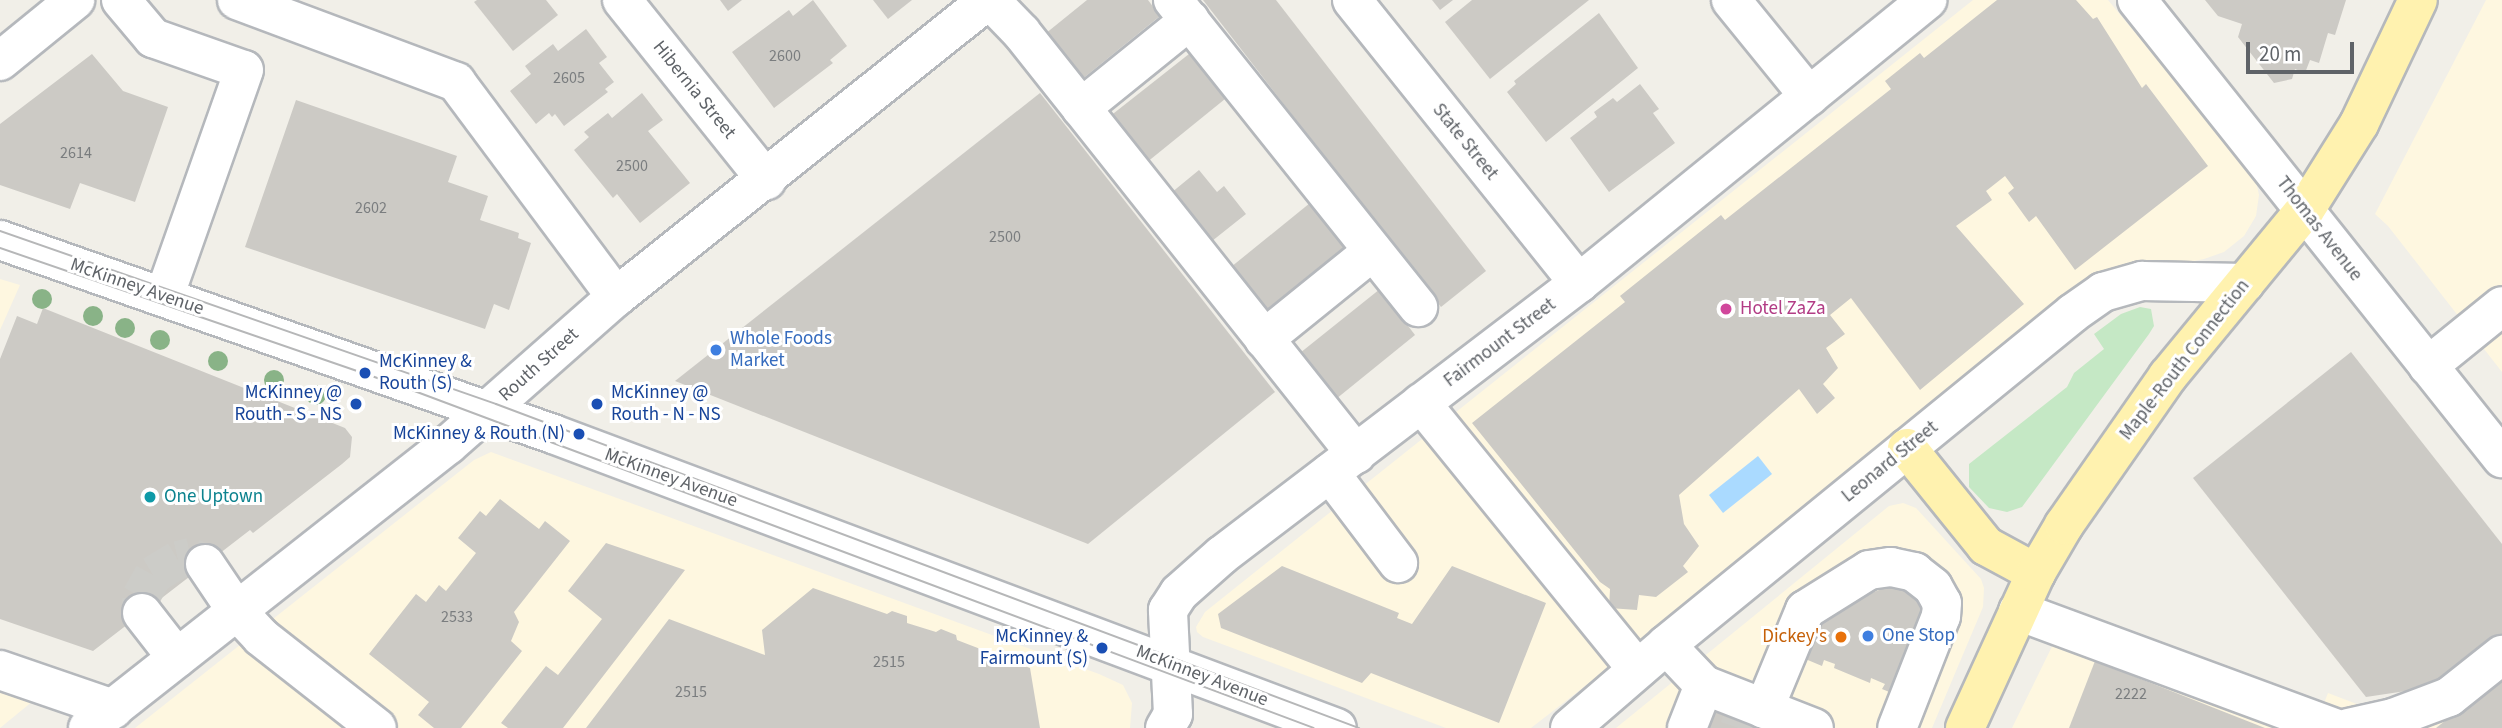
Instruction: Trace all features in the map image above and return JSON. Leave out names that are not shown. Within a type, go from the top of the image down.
[{"type":"main road","name":"Maple-Routh Connection","points":[[1965,728],[2036,573],[2111,453],[2168,376],[2305,210],[2359,124],[2418,0]]},
{"type":"main road","points":[[1907,448],[1986,546],[2036,573]]},
{"type":"street","points":[[0,61],[74,0]]},
{"type":"street","points":[[121,0],[153,38],[244,70],[164,296]]},
{"type":"street","points":[[237,0],[456,82],[616,297]]},
{"type":"street","name":"Hibernia Street","points":[[622,0],[766,180]]},
{"type":"street","points":[[989,0],[1021,32],[1264,339],[1343,463],[1398,563]]},
{"type":"street","name":"Routh Street","points":[[101,718],[489,411],[616,297],[989,0]]},
{"type":"street","name":"State Street","points":[[1352,0],[1580,283]]},
{"type":"street","points":[[1731,0],[1809,96]]},
{"type":"street","name":"Fairmount Street","points":[[1166,728],[1173,714],[1168,610],[1179,593],[1222,555],[1580,283],[1927,0]]},
{"type":"street","name":"Thomas Avenue","points":[[2137,0],[2502,458]]},
{"type":"street","points":[[1081,108],[1182,10],[1418,307]]},
{"type":"street","name":"McKinney Avenue","points":[[0,240],[489,411],[1337,728]]},
{"type":"street","points":[[1264,339],[1373,251]]},
{"type":"street","name":"Leonard Street","points":[[1570,728],[1666,645],[2103,292],[2142,281],[2245,283]]},
{"type":"street","points":[[2428,366],[2502,306]]},
{"type":"street","points":[[1421,403],[1637,669]]},
{"type":"street","points":[[205,564],[236,610],[261,637],[377,728]]},
{"type":"street","points":[[1751,711],[1805,610],[1870,570],[1891,567],[1914,572],[1933,587],[1942,603],[1941,616],[1897,728]]},
{"type":"street","points":[[2018,611],[2334,728]]},
{"type":"street","points":[[142,613],[177,657]]},
{"type":"street","points":[[1666,645],[1704,685],[1751,711],[1809,727]]},
{"type":"street","points":[[2348,728],[2393,718],[2449,697],[2502,655]]},
{"type":"street","points":[[0,670],[101,718]]},
{"type":"street","points":[[1687,728],[1704,685]]},
{"type":"shaded area","points":[[1973,0],[2108,0],[2255,177],[2259,195],[2256,216],[2244,236],[2224,252],[2151,270],[1638,645],[1531,728],[1446,728],[1203,637],[1197,632],[1196,627],[1205,612]]},
{"type":"shaded area","points":[[2486,0],[2502,0],[2502,372],[2388,226],[2375,214]]},
{"type":"shaded area","points":[[0,279],[20,285],[0,330]]},
{"type":"shaded area","points":[[491,452],[1099,674],[1123,685],[1132,703],[1130,728],[135,728],[474,460]]},
{"type":"shaded area","points":[[1903,503],[1916,508],[1981,579],[1984,588],[1983,607],[1932,728],[1616,728],[1889,506]]},
{"type":"shaded area","points":[[2071,608],[2322,708],[2328,693],[2362,706],[2441,691],[2502,728],[2012,728]]},
{"type":"shaded area","points":[[0,690],[33,701],[0,728]]},
{"type":"green space","points":[[2140,307],[2151,309],[2154,326],[2022,507],[2007,512],[1989,508],[1969,487],[1969,464],[2067,387],[2074,373],[2104,349],[2094,334],[2121,314]]},
{"type":"water","points":[[1758,456],[1772,474],[1723,513],[1709,495]]},
{"type":"building","points":[[546,0],[558,15],[513,51],[474,2]]},
{"type":"building","points":[[720,0],[742,0],[728,11]]},
{"type":"building","points":[[813,0],[847,46],[830,60],[833,63],[774,108],[732,52],[789,10],[793,16]]},
{"type":"building","points":[[873,0],[912,0],[888,19]]},
{"type":"building","points":[[1087,0],[1148,0],[1160,16],[1081,80],[1045,34]]},
{"type":"building","points":[[1203,0],[1276,0],[1486,271],[1441,307]]},
{"type":"building","points":[[1432,0],[1453,0],[1440,10]]},
{"type":"building","points":[[1472,0],[1589,0],[1490,79],[1445,22]]},
{"type":"building","name":"Hotel ZaZa","points":[[1997,0],[2076,0],[2093,19],[2097,17],[2142,88],[2146,84],[2208,166],[2075,270],[2036,216],[2029,222],[2008,193],[2014,188],[2005,176],[1986,191],[1992,200],[1956,226],[2024,304],[1920,390],[1851,298],[1830,315],[1845,334],[1826,348],[1838,368],[1823,384],[1835,398],[1817,414],[1799,389],[1679,495],[1684,524],[1699,546],[1683,566],[1688,572],[1656,597],[1639,595],[1637,610],[1609,608],[1610,589],[1600,582],[1472,423],[1625,302],[1620,296],[1721,215],[1725,220],[1891,89],[1885,81],[1920,53],[1924,58]]},
{"type":"building","points":[[2205,0],[2346,0],[2335,35],[2328,33],[2319,63],[2310,60],[2305,73],[2295,69],[2292,79],[2274,83],[2238,37],[2242,24],[2218,16]]},
{"type":"building","points":[[1599,13],[1638,68],[1546,142],[1507,92],[1516,84],[1514,81]]},
{"type":"building","points":[[586,29],[607,57],[599,63],[614,82],[605,89],[608,92],[564,126],[555,114],[552,117],[549,113],[536,124],[510,91],[531,74],[525,66],[553,44],[558,51]]},
{"type":"building","points":[[92,54],[123,91],[168,107],[135,202],[80,183],[70,209],[0,185],[0,124]]},
{"type":"building","points":[[1189,54],[1225,99],[1146,163],[1109,117]]},
{"type":"building","points":[[1640,84],[1659,109],[1653,113],[1675,143],[1609,192],[1570,138],[1597,117],[1594,112],[1613,98],[1617,102]]},
{"type":"building","points":[[642,93],[663,120],[648,131],[690,183],[640,223],[617,194],[613,198],[574,150],[589,137],[584,132],[608,113],[612,118]]},
{"type":"building","points":[[1040,93],[1275,392],[1088,544],[675,381]]},
{"type":"building","points":[[296,100],[457,156],[448,182],[488,196],[480,220],[519,233],[518,238],[531,243],[509,310],[494,304],[485,329],[245,247]]},
{"type":"building","points":[[1199,170],[1217,192],[1224,186],[1246,214],[1207,245],[1171,193]]},
{"type":"building","points":[[1310,203],[1347,249],[1268,312],[1231,267]]},
{"type":"building","points":[[1380,289],[1415,335],[1336,399],[1300,353]]},
{"type":"building","name":"One Uptown","points":[[43,308],[345,428],[352,437],[350,457],[342,464],[253,533],[250,530],[93,651],[0,619],[0,359],[17,316],[37,324]]},
{"type":"building","points":[[2351,352],[2502,544],[2502,636],[2439,686],[2366,697],[2193,478]]},
{"type":"building","points":[[500,499],[539,529],[545,521],[570,541],[514,612],[519,622],[511,641],[522,651],[461,728],[434,728],[418,715],[429,702],[369,654],[416,594],[426,602],[439,585],[446,591],[476,553],[458,538],[480,511],[486,516]]},
{"type":"building","points":[[606,543],[685,570],[563,728],[508,728],[501,723],[546,666],[558,675],[602,619],[568,591]]},
{"type":"building","points":[[1282,566],[1399,613],[1397,618],[1412,624],[1452,566],[1546,603],[1499,723],[1371,673],[1362,683],[1221,628],[1218,614]]},
{"type":"building","name":"One Stop","points":[[1896,583],[1928,596],[1899,696],[1882,689],[1885,684],[1871,678],[1870,683],[1834,668],[1835,664],[1824,660],[1822,666],[1803,658],[1821,614]]},
{"type":"building","points":[[813,588],[887,614],[892,611],[907,616],[907,623],[936,632],[941,629],[956,635],[957,640],[1030,668],[1040,728],[586,728],[669,619],[765,655],[762,630]]},
{"type":"building","points":[[2095,661],[2265,728],[2069,728]]},
{"type":"building","points":[[2502,676],[2502,728],[2436,728]]},
{"type":"building","points":[[1706,708],[1755,728],[1697,728]]},
{"type":"tunnel","points":[[142,613],[141,597],[153,575],[178,560],[191,557],[205,564]]},
{"type":"tunnel","points":[[1739,728],[1741,722]]},
{"type":"tram line","points":[[0,231],[496,404],[1359,728]]},
{"type":"tram line","points":[[0,248],[393,383],[1314,728]]},
{"type":"place","name":"Hotel ZaZa","points":[[1726,309]]},
{"type":"place","name":"Whole Foods Market","points":[[716,350]]},
{"type":"place","name":"McKinney & Routh (S)","points":[[365,373]]},
{"type":"place","name":"McKinney @ Routh - S - NS","points":[[356,404]]},
{"type":"place","name":"McKinney @ Routh - N - NS","points":[[597,404]]},
{"type":"place","name":"McKinney & Routh (N)","points":[[579,434]]},
{"type":"place","name":"One Uptown","points":[[150,497]]},
{"type":"place","name":"One Stop","points":[[1868,636]]},
{"type":"place","name":"Dickey's","points":[[1841,637]]},
{"type":"place","name":"McKinney & Fairmount (S)","points":[[1102,648]]}]
